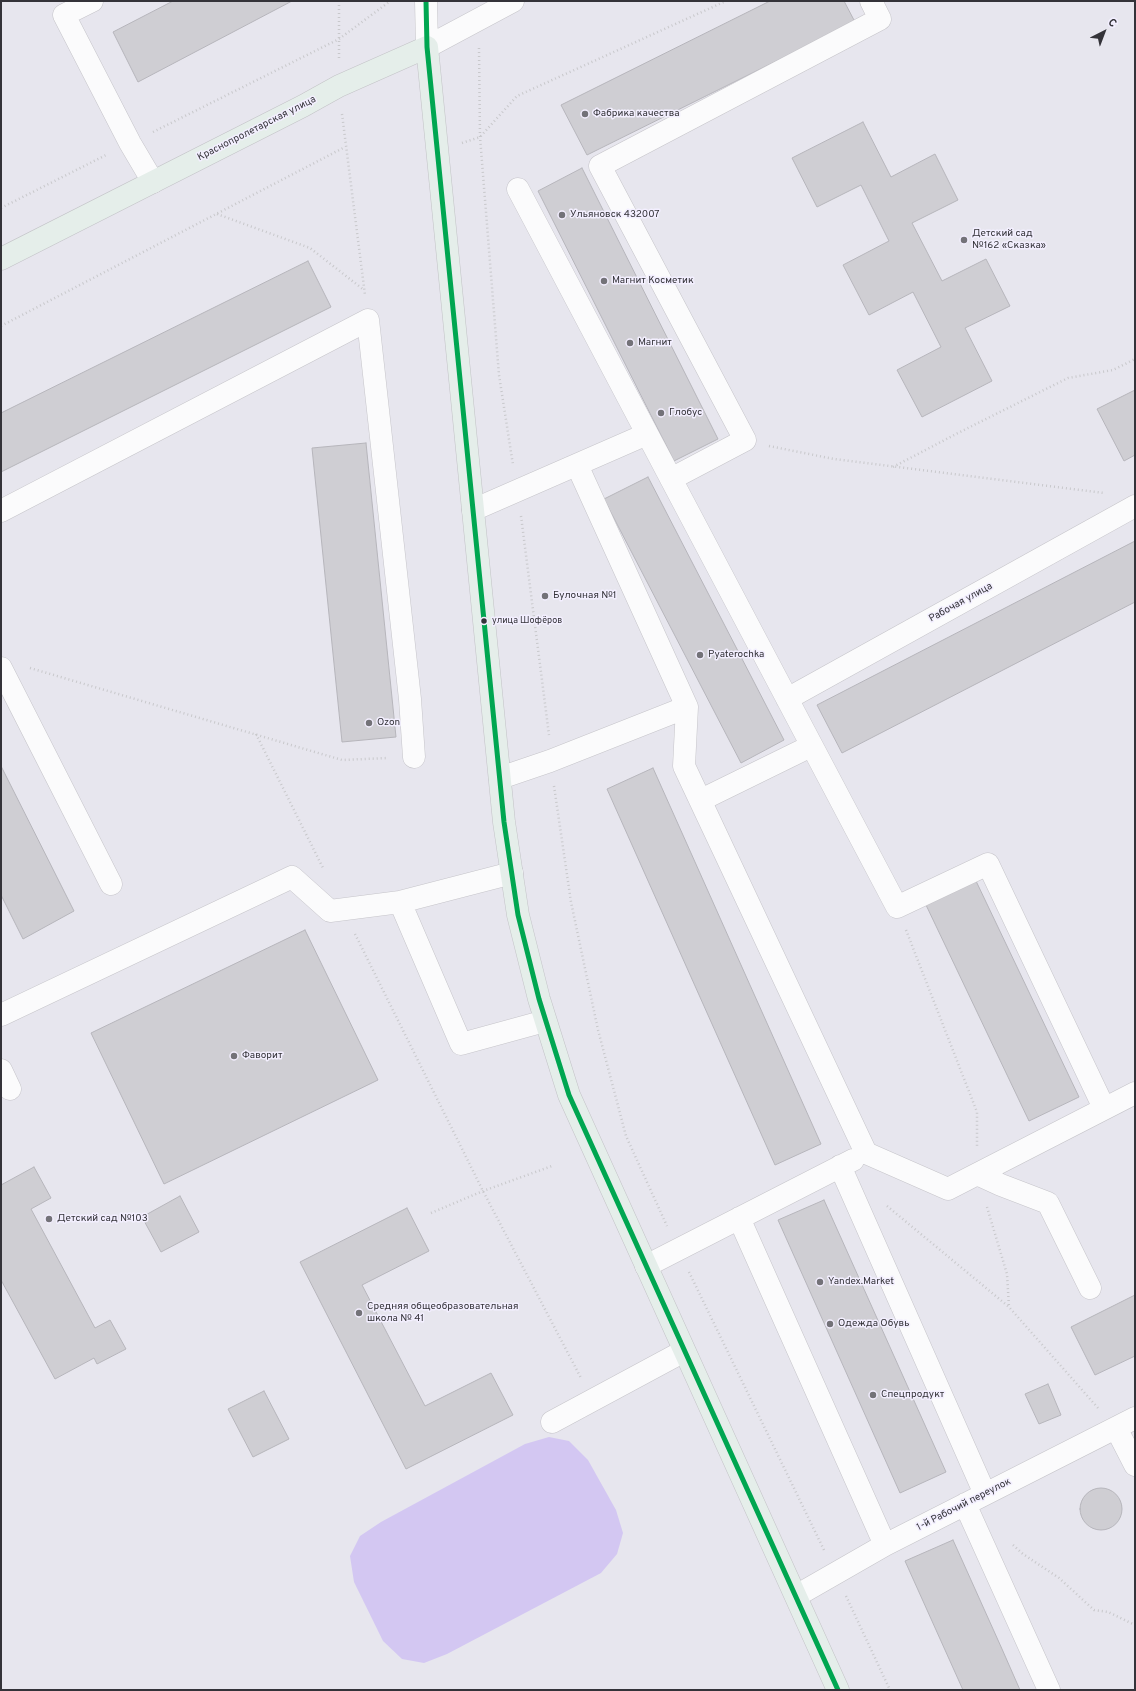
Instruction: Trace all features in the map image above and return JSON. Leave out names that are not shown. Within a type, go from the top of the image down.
[{"type":"main road","name":"Краснопролетарская улица","points":[[1,259],[303,106],[339,86],[427,47]]},
{"type":"main road","points":[[427,47],[504,822],[518,914],[545,1021],[569,1095],[838,1690]]},
{"type":"street","points":[[92,1],[64,15],[130,144],[152,182]]},
{"type":"street","points":[[426,1],[427,47]]},
{"type":"street","name":"Краснопролетарская улица","points":[[427,47],[513,1]]},
{"type":"street","points":[[671,479],[745,440],[600,166],[880,19],[871,1]]},
{"type":"street","points":[[518,189],[897,907],[988,864],[1104,1108]]},
{"type":"street","points":[[1,511],[368,320],[410,699],[414,757]]},
{"type":"street","points":[[473,510],[647,434]]},
{"type":"street","points":[[577,465],[687,707],[684,766],[866,1152],[948,1188],[1135,1093]]},
{"type":"street","name":"Рабочая улица","points":[[787,699],[1135,506]]},
{"type":"street","points":[[1,668],[110,884]]},
{"type":"street","points":[[500,778],[550,761],[687,707]]},
{"type":"street","points":[[701,800],[811,746]]},
{"type":"street","points":[[1,1015],[292,878],[330,911],[400,902],[512,873]]},
{"type":"street","points":[[400,902],[461,1044],[545,1021]]},
{"type":"street","points":[[646,1266],[866,1152]]},
{"type":"street","points":[[840,1166],[985,1494]]},
{"type":"street","points":[[977,1174],[1048,1203],[1090,1288]]},
{"type":"street","points":[[739,1218],[885,1545]]},
{"type":"street","points":[[552,1422],[684,1351]]},
{"type":"street","points":[[1126,1423],[1135,1465]]},
{"type":"street","name":"1-й Рабочий переулок","points":[[796,1596],[885,1545],[1126,1423]]},
{"type":"street","points":[[966,1504],[1050,1690]]},
{"type":"path","points":[[339,1],[339,39]]},
{"type":"path","points":[[459,144],[480,137],[517,96],[726,1]]},
{"type":"path","points":[[1,208],[339,39],[389,2]]},
{"type":"path","points":[[479,46],[480,137],[499,375],[517,491],[549,729],[550,761],[571,902],[598,1030],[626,1136],[678,1250],[835,1573],[890,1690]]},
{"type":"path","points":[[339,86],[345,147],[368,320]]},
{"type":"path","points":[[1,326],[345,147]]},
{"type":"path","points":[[217,214],[310,248],[364,290]]},
{"type":"path","points":[[893,467],[1068,378],[1113,370],[1135,358]]},
{"type":"path","points":[[745,440],[834,459],[1105,494]]},
{"type":"path","points":[[24,666],[342,760],[414,757]]},
{"type":"path","points":[[256,734],[325,874]]},
{"type":"path","points":[[897,907],[977,1112],[977,1174],[1007,1274],[1009,1307]]},
{"type":"path","points":[[343,909],[483,1191],[593,1400]]},
{"type":"path","points":[[431,1213],[483,1191],[552,1166]]},
{"type":"path","points":[[882,1202],[1009,1307],[1126,1423]]},
{"type":"path","points":[[1011,1544],[1023,1554],[1059,1578],[1094,1610],[1108,1612],[1135,1625]]},
{"type":"shaded area","points":[[549,1437],[569,1441],[588,1460],[616,1510],[623,1533],[617,1554],[601,1573],[447,1654],[424,1663],[402,1659],[383,1641],[354,1582],[350,1556],[360,1536],[381,1522],[525,1444]]},
{"type":"building","points":[[173,1],[292,1],[138,82],[113,32]]},
{"type":"building","points":[[770,1],[844,1],[855,22],[587,155],[561,105]]},
{"type":"building","points":[[863,122],[891,177],[935,154],[958,200],[912,223],[942,281],[986,259],[1010,306],[965,328],[992,381],[922,417],[897,370],[941,347],[913,292],[869,315],[843,265],[889,241],[861,185],[817,207],[792,158]]},
{"type":"building","points":[[582,168],[718,439],[674,461],[538,191]]},
{"type":"building","points":[[308,261],[331,307],[1,472],[1,413]]},
{"type":"building","points":[[1135,390],[1135,455],[1124,461],[1097,409]]},
{"type":"building","points":[[366,443],[396,737],[342,742],[312,448]]},
{"type":"building","points":[[648,477],[784,740],[741,763],[604,499]]},
{"type":"building","points":[[1135,541],[1135,602],[842,753],[817,705]]},
{"type":"building","points":[[1,766],[74,911],[23,939],[1,895]]},
{"type":"building","points":[[653,768],[821,1144],[775,1165],[607,789]]},
{"type":"building","points":[[976,881],[1079,1097],[1029,1121],[926,905]]},
{"type":"building","name":"Фаворит","points":[[305,930],[378,1080],[164,1184],[91,1033]]},
{"type":"building","points":[[34,1167],[51,1198],[31,1209],[95,1328],[110,1320],[126,1349],[97,1364],[94,1358],[55,1379],[1,1280],[1,1185]]},
{"type":"building","points":[[180,1196],[199,1232],[161,1252],[142,1217]]},
{"type":"building","points":[[824,1200],[946,1472],[900,1493],[778,1220]]},
{"type":"building","points":[[407,1208],[429,1251],[362,1285],[425,1406],[491,1373],[513,1415],[406,1469],[300,1262]]},
{"type":"building","points":[[1135,1295],[1135,1356],[1095,1375],[1071,1327]]},
{"type":"building","points":[[1048,1384],[1061,1415],[1039,1424],[1025,1394]]},
{"type":"building","points":[[264,1391],[289,1439],[253,1457],[228,1409]]},
{"type":"building","points":[[1101,1488],[1116,1494],[1122,1509],[1116,1524],[1101,1530],[1086,1524],[1080,1509],[1086,1494]]},
{"type":"building","points":[[953,1540],[1020,1690],[963,1690],[905,1561]]},
{"type":"transit line","points":[[426,1],[427,47],[504,822],[518,915],[539,999],[569,1095],[838,1690]]},
{"type":"place","name":"Фабрика качества","points":[[585,114]]},
{"type":"place","name":"Ульяновск 432007","points":[[562,215]]},
{"type":"place","name":"Детский сад №162 «Сказка»","points":[[964,240]]},
{"type":"place","name":"Магнит Косметик","points":[[604,281]]},
{"type":"place","name":"Магнит","points":[[630,343]]},
{"type":"place","name":"Глобус","points":[[661,413]]},
{"type":"place","name":"Булочная №1","points":[[545,596]]},
{"type":"place","name":"улица Шофёров","points":[[484,621]]},
{"type":"place","name":"Pyaterochka","points":[[700,655]]},
{"type":"place","name":"Ozon","points":[[369,723]]},
{"type":"place","name":"Фаворит","points":[[234,1056]]},
{"type":"place","name":"Детский сад №103","points":[[49,1219]]},
{"type":"place","name":"Yandex.Market","points":[[820,1282]]},
{"type":"place","name":"Средняя общеобразовательная школа № 41","points":[[359,1313]]},
{"type":"place","name":"Одежда Обувь","points":[[830,1324]]},
{"type":"place","name":"Спецпродукт","points":[[873,1395]]}]
